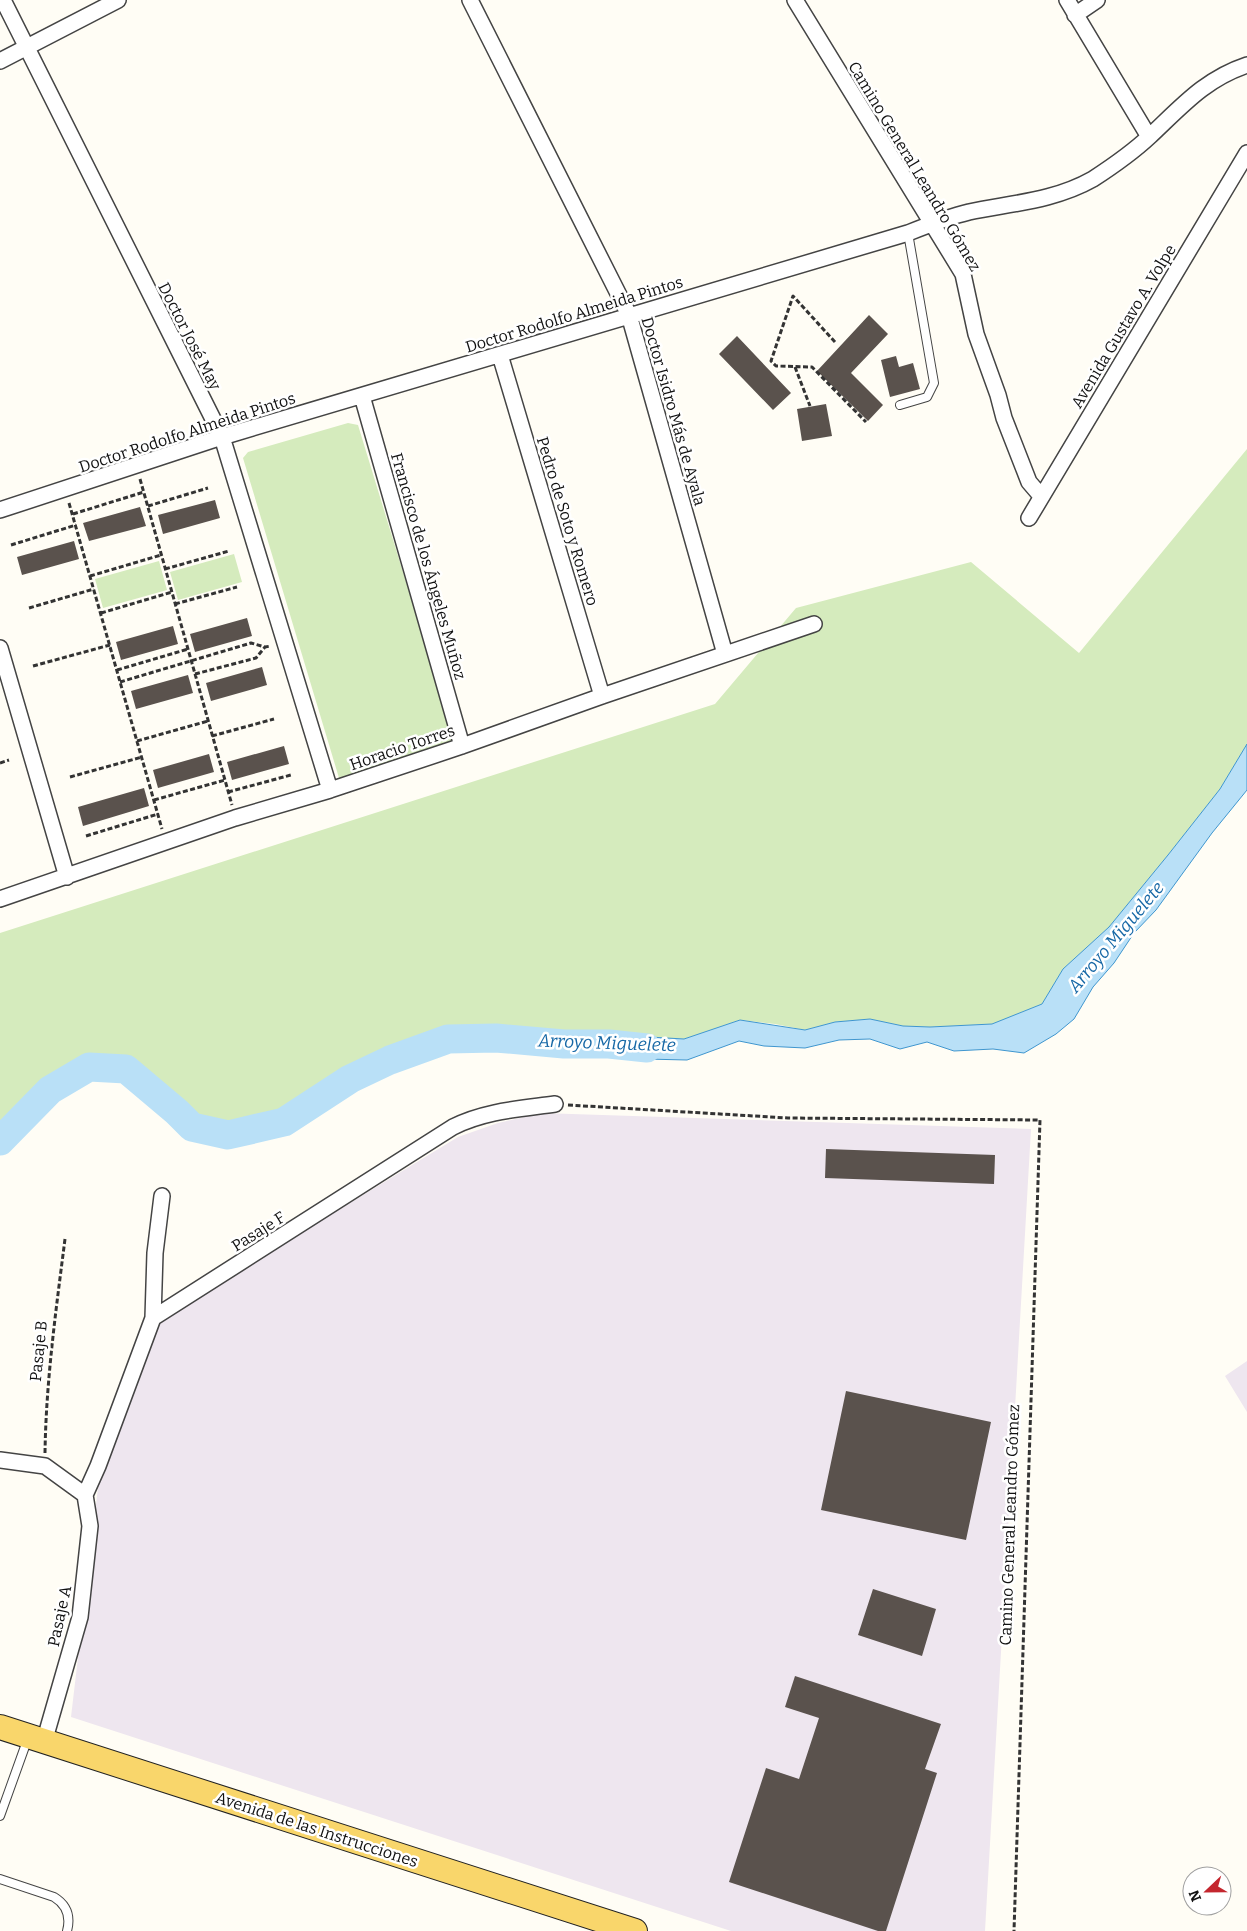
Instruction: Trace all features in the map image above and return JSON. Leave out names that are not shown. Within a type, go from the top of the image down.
[{"type":"main road","name":"Avenida de las Instrucciones","points":[[0,1727],[635,1931]]},
{"type":"street","name":"Doctor José May","points":[[3,0],[222,437],[330,790]]},
{"type":"street","points":[[0,61],[118,0]]},
{"type":"street","name":"Doctor Isidro Más de Ayala","points":[[470,0],[629,315],[725,654]]},
{"type":"street","name":"Camino General Leandro Gómez","points":[[795,0],[930,224],[963,274],[976,334],[998,395],[1004,418],[1029,482],[1041,496]]},
{"type":"street","points":[[1067,0],[1149,137]]},
{"type":"street","points":[[1076,15],[1097,0]]},
{"type":"street","name":"Doctor Rodolfo Almeida Pintos","points":[[0,510],[222,437],[908,233],[966,213],[1047,198],[1091,179],[1122,160],[1149,137],[1196,91],[1233,69],[1247,64]]},
{"type":"street","name":"Avenida Gustavo A. Volpe","points":[[1029,518],[1247,153]]},
{"type":"street","name":"Pedro de Soto y Romero","points":[[500,355],[602,696]]},
{"type":"street","name":"Francisco de los Ángeles Muñoz","points":[[362,396],[462,746]]},
{"type":"street","name":"Horacio Torres","points":[[0,899],[235,818],[330,790],[462,746],[814,624]]},
{"type":"street","points":[[0,648],[67,877]]},
{"type":"street","name":"Pasaje F","points":[[153,1318],[453,1127],[469,1119],[491,1113],[555,1104]]},
{"type":"street","points":[[0,1460],[45,1466],[85,1495],[98,1466],[153,1318],[155,1253],[162,1196]]},
{"type":"street","name":"Pasaje A","points":[[36,1739],[80,1617],[90,1526],[85,1495]]},
{"type":"lane","points":[[900,405],[927,397],[934,383],[908,233]]},
{"type":"lane","points":[[0,1816],[36,1739]]},
{"type":"lane","points":[[0,1879],[54,1896],[61,1901],[69,1914],[67,1931]]},
{"type":"path","points":[[835,342],[793,296],[771,361],[776,366],[812,367],[866,422]]},
{"type":"path","points":[[795,367],[810,406]]},
{"type":"path","points":[[136,465],[235,818]]},
{"type":"path","points":[[66,488],[166,841]]},
{"type":"path","points":[[148,506],[208,488]]},
{"type":"path","points":[[72,514],[144,492]]},
{"type":"path","points":[[11,545],[76,525]]},
{"type":"path","points":[[166,569],[229,551]]},
{"type":"path","points":[[90,576],[162,555]]},
{"type":"path","points":[[175,604],[237,587]]},
{"type":"path","points":[[29,608],[94,589]]},
{"type":"path","points":[[101,613],[172,592]]},
{"type":"path","points":[[120,682],[251,643],[264,647],[284,642]]},
{"type":"path","points":[[33,666],[110,645]]},
{"type":"path","points":[[195,674],[256,658],[264,647]]},
{"type":"path","points":[[117,670],[188,649]]},
{"type":"path","points":[[212,736],[274,719]]},
{"type":"path","points":[[137,741],[208,721]]},
{"type":"path","points":[[70,777],[142,757]]},
{"type":"path","points":[[0,763],[9,760]]},
{"type":"path","points":[[228,792],[291,775]]},
{"type":"path","points":[[154,800],[225,780]]},
{"type":"path","points":[[86,836],[158,814]]},
{"type":"path","name":"Camino General Leandro Gómez","points":[[555,1104],[788,1118],[1040,1120],[1014,1931]]},
{"type":"path","name":"Pasaje B","points":[[45,1466],[49,1359],[65,1239]]},
{"type":"shaded area","points":[[541,1113],[1031,1129],[985,1931],[731,1931],[71,1717],[99,1479],[158,1320],[458,1137],[498,1123]]},
{"type":"shaded area","points":[[1247,1361],[1247,1412],[1225,1376]]},
{"type":"green space","points":[[348,423],[358,425],[454,739],[445,745],[344,782],[339,778],[243,458],[248,452]]},
{"type":"green space","points":[[1247,449],[1247,744],[1220,789],[1168,855],[1109,927],[1063,969],[1042,1004],[993,1024],[930,1027],[903,1026],[870,1019],[835,1022],[805,1030],[740,1020],[684,1039],[632,1036],[609,1044],[564,1044],[496,1038],[448,1039],[390,1060],[350,1078],[284,1122],[228,1135],[192,1127],[126,1069],[89,1067],[50,1090],[0,1141],[0,933],[715,704],[796,608],[971,562],[1079,653]]},
{"type":"green space","points":[[234,554],[242,582],[178,600],[170,572]]},
{"type":"green space","points":[[159,561],[167,590],[103,608],[95,579]]},
{"type":"water","points":[[1247,744],[1247,790],[1212,833],[1156,910],[1134,933],[1114,963],[1093,987],[1074,1019],[1056,1034],[1024,1053],[993,1049],[954,1051],[927,1042],[900,1049],[870,1039],[839,1040],[805,1048],[764,1046],[739,1041],[687,1060],[645,1059],[609,1044],[632,1036],[684,1039],[740,1020],[805,1030],[835,1022],[870,1019],[903,1026],[930,1027],[992,1024],[1042,1004],[1063,969],[1109,927],[1168,855],[1220,789]]},
{"type":"building","points":[[869,315],[888,334],[851,373],[883,405],[868,421],[817,371]]},
{"type":"building","points":[[737,336],[791,393],[773,410],[719,354]]},
{"type":"building","points":[[896,356],[899,367],[913,363],[920,389],[890,397],[881,360]]},
{"type":"building","points":[[826,404],[832,436],[802,441],[797,409]]},
{"type":"building","points":[[215,500],[220,518],[163,534],[158,515]]},
{"type":"building","points":[[140,507],[146,526],[89,541],[83,523]]},
{"type":"building","points":[[74,541],[79,559],[22,575],[17,557]]},
{"type":"building","points":[[247,618],[252,636],[195,652],[190,634]]},
{"type":"building","points":[[173,626],[178,644],[121,660],[116,642]]},
{"type":"building","points":[[262,667],[267,685],[211,701],[206,683]]},
{"type":"building","points":[[188,675],[193,693],[136,709],[131,691]]},
{"type":"building","points":[[284,746],[289,764],[232,780],[227,762]]},
{"type":"building","points":[[209,754],[214,772],[158,788],[153,770]]},
{"type":"building","points":[[144,788],[149,806],[83,826],[78,807]]},
{"type":"building","points":[[826,1149],[995,1155],[994,1184],[825,1178]]},
{"type":"building","points":[[846,1391],[991,1422],[966,1540],[821,1510]]},
{"type":"building","points":[[873,1589],[936,1609],[922,1656],[858,1635]]},
{"type":"building","points":[[795,1676],[941,1724],[925,1769],[937,1773],[886,1931],[878,1931],[729,1882],[766,1768],[799,1779],[819,1718],[785,1707]]},
{"type":"waterway","name":"Arroyo Miguelete","points":[[0,1141],[50,1090],[89,1067],[126,1069],[192,1127],[228,1135],[284,1122],[350,1079],[390,1060],[448,1039],[496,1038],[647,1048]]}]
